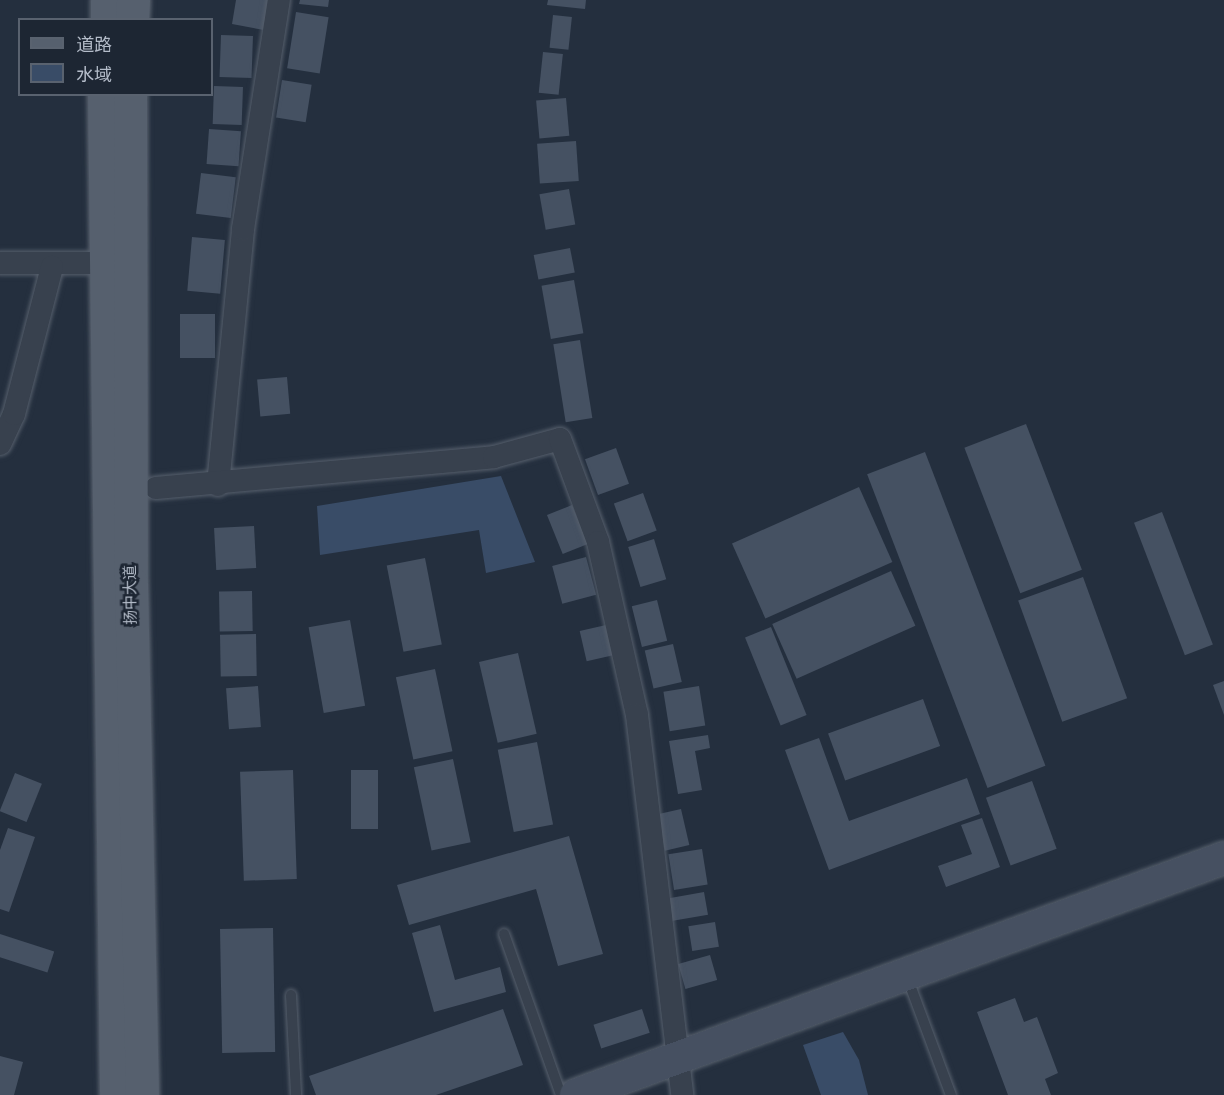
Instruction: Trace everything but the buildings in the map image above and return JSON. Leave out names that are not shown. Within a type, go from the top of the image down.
[{"type":"main road","points":[[107,18],[108,0]]},
{"type":"main road","points":[[132,18],[133,0]]},
{"type":"main road","name":"扬中大道","points":[[104,96],[116,264],[122,1095]]},
{"type":"main road","name":"扬中大道","points":[[116,264],[130,96]]},
{"type":"street","points":[[218,485],[243,229],[279,0]]},
{"type":"street","points":[[0,263],[51,267],[116,264]]},
{"type":"street","points":[[0,444],[14,414],[51,267]]},
{"type":"street","points":[[156,488],[218,485],[494,457],[560,439],[598,542],[637,715],[675,1059],[682,1095]]},
{"type":"street","points":[[576,1095],[1224,858]]},
{"type":"lane","points":[[504,934],[561,1095]]},
{"type":"lane","points":[[906,974],[951,1095]]},
{"type":"lane","points":[[291,995],[296,1095]]},
{"type":"water","points":[[501,476],[535,562],[486,573],[479,530],[320,555],[317,506]]},
{"type":"water","points":[[843,1032],[859,1060],[868,1095],[821,1095],[803,1045]]}]
